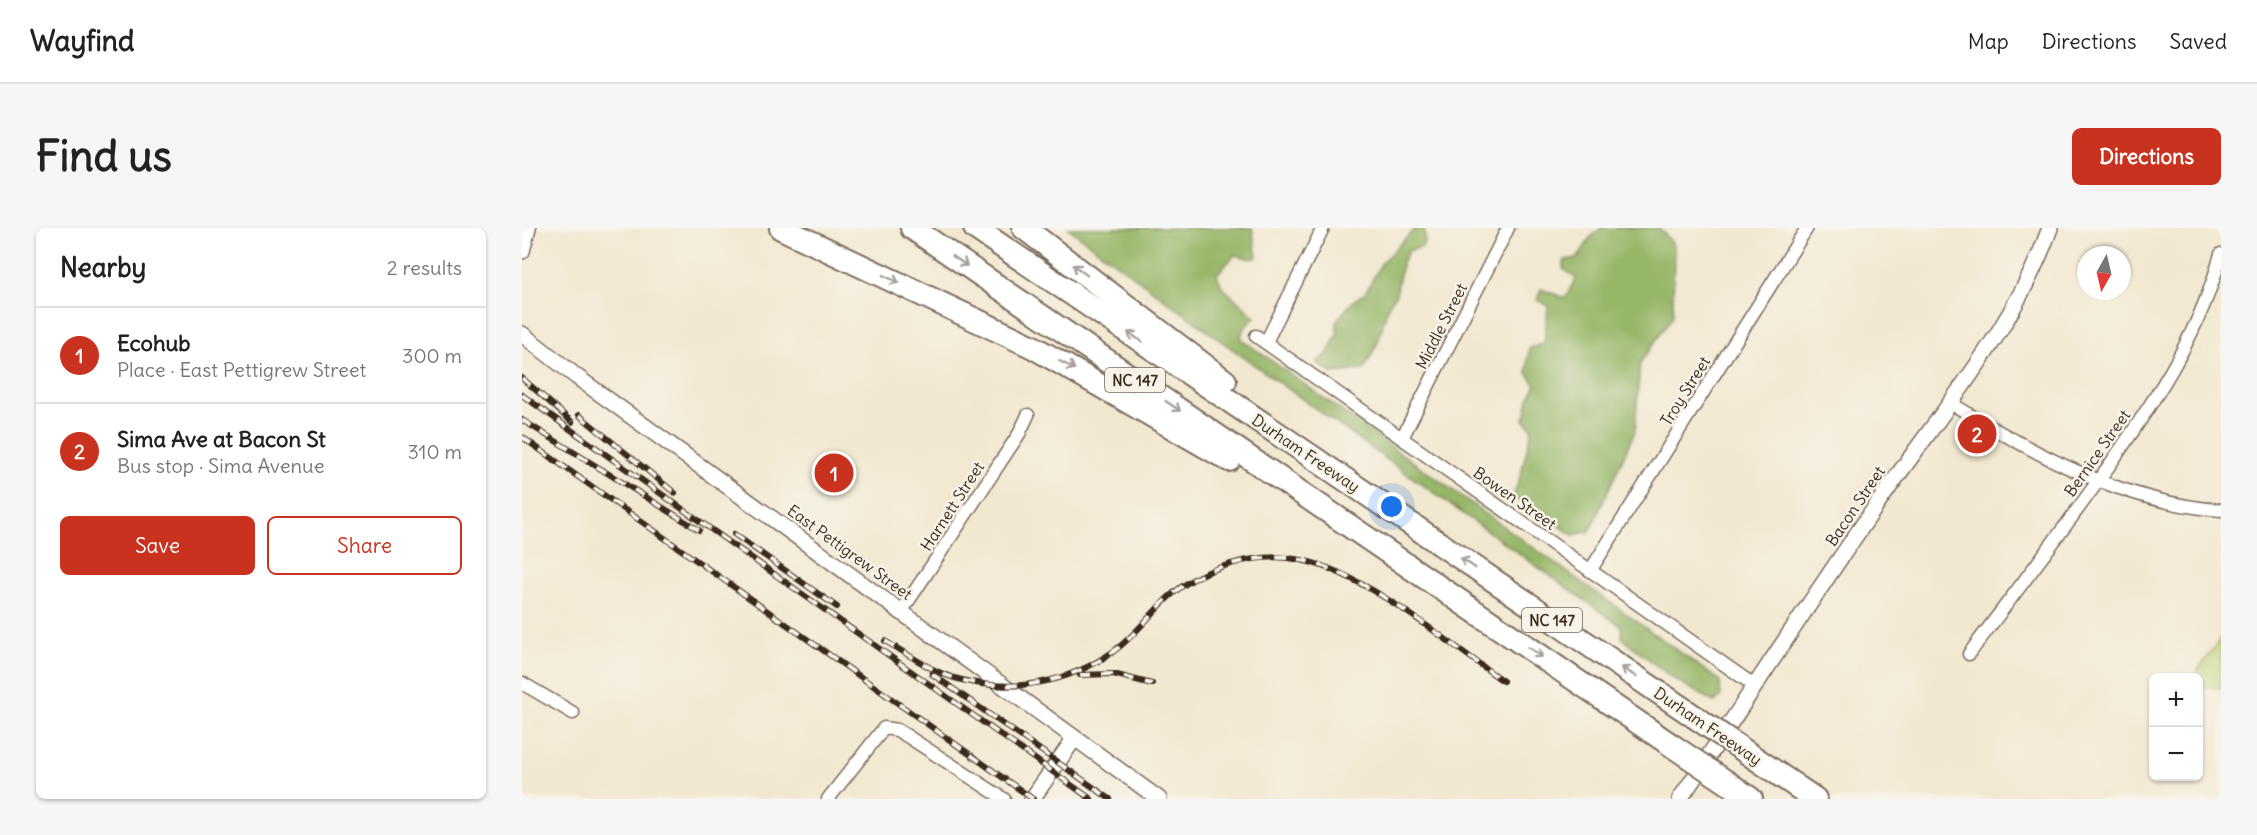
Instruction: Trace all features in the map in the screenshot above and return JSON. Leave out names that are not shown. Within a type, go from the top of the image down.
[{"type":"highway","points":[[761,228],[862,265]]},
{"type":"highway","points":[[781,228],[1069,366],[1181,433],[1359,532]]},
{"type":"highway","name":"NC 147","points":[[912,228],[1751,799]]},
{"type":"highway","name":"Durham Freeway","points":[[975,228],[1815,799]]},
{"type":"highway","points":[[1024,228],[1409,523]]},
{"type":"street","points":[[522,251],[528,228]]},
{"type":"street","name":"Bowen Street","points":[[1323,228],[1261,339],[1755,686]]},
{"type":"street","name":"Middle Street","points":[[1402,438],[1508,228]]},
{"type":"street","name":"Troy Street","points":[[1590,571],[1807,228]]},
{"type":"street","name":"Bacon Street","points":[[1680,799],[2012,309],[2034,271],[2050,228]]},
{"type":"street","name":"Bernice Street","points":[[1969,654],[2099,480],[2142,418],[2184,351],[2207,297],[2221,254]]},
{"type":"street","name":"East Pettigrew Street","points":[[522,334],[577,377],[1158,799]]},
{"type":"street","points":[[1949,402],[2032,451],[2099,480],[2162,499],[2221,510]]},
{"type":"street","name":"Harnett Street","points":[[901,612],[1019,434],[1028,416]]},
{"type":"street","points":[[522,683],[573,714]]},
{"type":"street","points":[[828,799],[875,736],[884,729],[897,730],[1004,799]]},
{"type":"street","points":[[1032,799],[1074,739]]},
{"type":"green space","points":[[1068,228],[1252,228],[1257,257],[1251,259],[1235,255],[1217,274],[1222,287],[1255,317],[1243,329],[1241,339],[1720,681],[1721,697],[1714,702],[1672,678],[1622,638],[1622,627],[1225,344]]},
{"type":"green space","points":[[1416,228],[1424,228],[1425,240],[1422,247],[1408,251],[1402,264],[1396,294],[1388,306],[1378,342],[1364,370],[1332,373],[1316,363],[1327,354],[1337,335],[1337,320],[1354,300],[1365,293],[1382,262]]},
{"type":"green space","points":[[1601,228],[1659,228],[1674,245],[1673,316],[1640,363],[1635,431],[1590,531],[1573,535],[1513,497],[1532,429],[1524,419],[1529,399],[1536,385],[1527,373],[1529,348],[1544,344],[1548,306],[1537,300],[1541,289],[1565,298],[1576,278],[1563,269],[1565,260],[1578,258],[1590,238]]},
{"type":"green space","points":[[2221,638],[2221,688],[2203,686],[2203,673],[2196,673]]},
{"type":"railway","points":[[522,378],[572,422]]},
{"type":"railway","points":[[522,395],[1091,799]]},
{"type":"railway","points":[[579,415],[675,493]]},
{"type":"railway","points":[[522,420],[699,530]]},
{"type":"railway","points":[[522,437],[1033,799]]},
{"type":"railway","points":[[734,534],[837,607]]},
{"type":"railway","points":[[885,641],[930,667],[958,679],[999,685],[1039,683],[1078,671],[1114,651],[1129,639],[1169,597],[1197,577],[1249,560],[1285,558],[1326,567],[1379,594],[1503,681]]},
{"type":"railway","points":[[932,674],[1110,799]]},
{"type":"railway","points":[[1080,675],[1113,674],[1152,684]]},
{"type":"place","name":"Sima Ave at Bacon St","points":[[1977,434]]},
{"type":"place","name":"Ecohub","points":[[834,473]]}]
